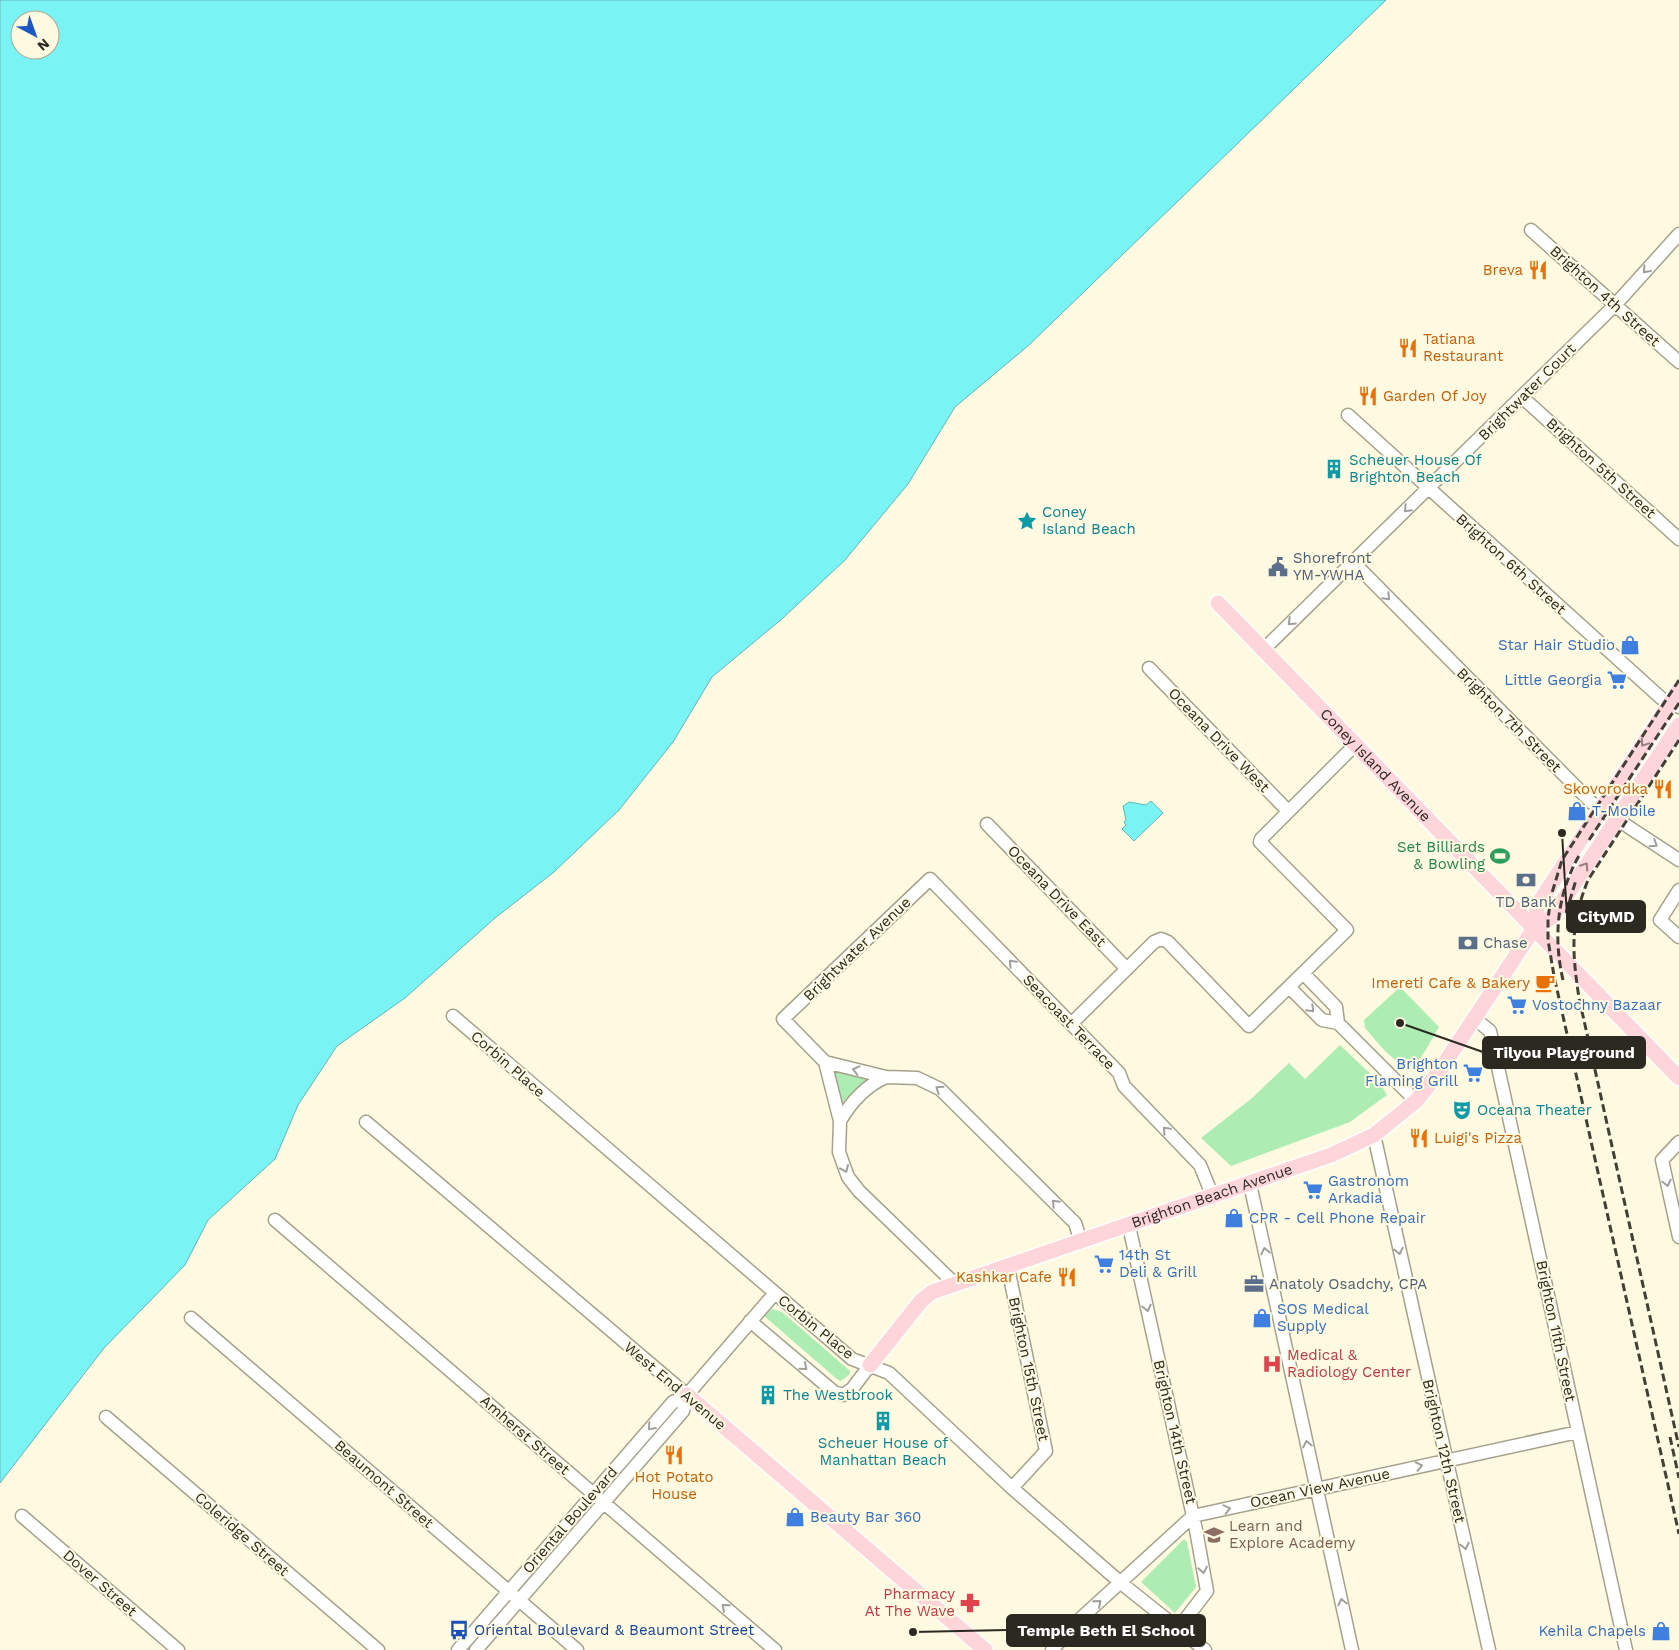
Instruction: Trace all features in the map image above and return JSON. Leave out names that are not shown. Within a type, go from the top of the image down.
[{"type":"main road","name":"Coney Island Avenue","points":[[1218,603],[1533,930],[1679,1078]]},
{"type":"main road","name":"Brighton Beach Avenue","points":[[1533,930],[1538,904],[1600,808],[1676,700]]},
{"type":"main road","name":"Brighton Beach Avenue","points":[[870,1365],[921,1301],[932,1292],[1008,1268],[1250,1184],[1331,1155],[1374,1135],[1416,1100],[1533,930],[1553,916],[1679,725]]},
{"type":"main road","name":"West End Avenue","points":[[687,1395],[985,1650]]},
{"type":"street","name":"Brighton 4th Street","points":[[1531,230],[1679,362]]},
{"type":"street","name":"Brightwater Court","points":[[1263,650],[1615,305],[1679,234]]},
{"type":"street","name":"Brighton 5th Street","points":[[1522,397],[1679,539]]},
{"type":"street","name":"Brighton 6th Street","points":[[1348,415],[1661,698],[1676,700]]},
{"type":"street","name":"Brighton 7th Street","points":[[1353,562],[1592,803],[1679,860]]},
{"type":"street","name":"Oceana Drive West","points":[[1149,668],[1288,812]]},
{"type":"street","points":[[1071,1024],[1154,942],[1161,939],[1168,942],[1249,1026],[1347,930],[1260,842],[1267,832],[1355,745]]},
{"type":"street","name":"Oceana Drive East","points":[[987,824],[1127,968]]},
{"type":"street","name":"Brightwater Avenue","points":[[825,1062],[783,1019],[930,879]]},
{"type":"street","name":"Seacoast Terrace","points":[[930,879],[1119,1073],[1124,1086],[1200,1165],[1213,1197]]},
{"type":"street","points":[[1679,890],[1660,920],[1679,937]]},
{"type":"street","points":[[1297,979],[1322,1020],[1338,1022]]},
{"type":"street","points":[[1297,979],[1336,1007],[1338,1022],[1416,1100]]},
{"type":"street","name":"Corbin Place","points":[[453,1016],[852,1359],[889,1373],[1012,1488],[1121,1583],[1204,1650]]},
{"type":"street","name":"Brighton 11th Street","points":[[1474,1018],[1490,1031],[1626,1650]]},
{"type":"street","points":[[955,1284],[859,1191],[848,1177],[839,1152],[840,1121],[825,1062],[886,1077],[917,1078],[940,1088],[1075,1223],[1081,1242]]},
{"type":"street","points":[[840,1121],[856,1098],[868,1087],[886,1077]]},
{"type":"street","name":"West End Avenue","points":[[366,1122],[687,1395]]},
{"type":"street","name":"Brighton 12th Street","points":[[1374,1135],[1445,1460],[1489,1650]]},
{"type":"street","points":[[1679,1142],[1662,1160],[1679,1237]]},
{"type":"street","points":[[1250,1184],[1352,1650]]},
{"type":"street","name":"Amherst Street","points":[[275,1220],[775,1650]]},
{"type":"street","name":"Brighton 14th Street","points":[[1129,1226],[1194,1516],[1207,1591],[1178,1629]]},
{"type":"street","name":"Brighton 15th Street","points":[[1008,1268],[1046,1450],[1012,1488]]},
{"type":"street","name":"Oriental Boulevard","points":[[458,1650],[673,1402],[687,1395],[775,1293]]},
{"type":"street","name":"Beaumont Street","points":[[191,1318],[577,1650]]},
{"type":"street","name":"Brighton Beach Avenue","points":[[750,1321],[834,1392],[843,1395],[852,1389],[870,1365]]},
{"type":"street","name":"Oriental Boulevard","points":[[476,1650],[683,1411],[687,1395]]},
{"type":"street","name":"Coleridge Street","points":[[106,1417],[378,1650]]},
{"type":"street","name":"Ocean View Avenue","points":[[1052,1650],[1079,1620],[1194,1516],[1578,1432]]},
{"type":"street","name":"Dover Street","points":[[22,1516],[178,1650]]},
{"type":"green space","points":[[1400,987],[1439,1027],[1419,1060],[1410,1065],[1396,1060],[1365,1028],[1364,1020]]},
{"type":"green space","points":[[1340,1045],[1380,1083],[1387,1095],[1350,1122],[1231,1166],[1201,1138],[1251,1099],[1289,1063],[1305,1079]]},
{"type":"green space","points":[[835,1071],[866,1077],[866,1080],[843,1102],[840,1101]]},
{"type":"green space","points":[[772,1309],[782,1312],[850,1371],[850,1374],[841,1381],[838,1380],[764,1316]]},
{"type":"green space","points":[[1184,1539],[1187,1542],[1196,1587],[1175,1613],[1141,1582]]},
{"type":"water","points":[[0,0],[1386,0],[1029,345],[955,407],[908,484],[845,560],[783,618],[712,677],[673,742],[619,810],[554,872],[495,918],[405,998],[337,1046],[298,1105],[275,1159],[208,1220],[185,1265],[104,1348],[0,1483]]},
{"type":"water","points":[[1151,801],[1163,813],[1134,841],[1122,829],[1126,825],[1124,822],[1126,820],[1123,806],[1129,802],[1146,805]]},
{"type":"railway","points":[[1679,680],[1562,860],[1551,896],[1548,919],[1548,940],[1554,976],[1679,1534]]},
{"type":"railway","points":[[1589,840],[1679,703]]},
{"type":"railway","points":[[1679,740],[1588,880],[1578,911],[1574,938],[1579,998],[1679,1447]]},
{"type":"railway","points":[[1563,980],[1558,948],[1559,916],[1566,884],[1580,854]]},
{"type":"railway","points":[[1566,913],[1576,880]]},
{"type":"railway","points":[[1670,1437],[1679,1478]]},
{"type":"place","name":"Breva","points":[[1538,270]]},
{"type":"place","name":"Tatiana Restaurant","points":[[1408,348]]},
{"type":"place","name":"Garden Of Joy","points":[[1368,396]]},
{"type":"place","name":"Scheuer House Of Brighton Beach","points":[[1334,469]]},
{"type":"place","name":"Coney Island Beach","points":[[1027,521]]},
{"type":"place","name":"Shorefront YM-YWHA","points":[[1278,567]]},
{"type":"place","name":"Star Hair Studio","points":[[1630,645]]},
{"type":"place","name":"Little Georgia","points":[[1617,680]]},
{"type":"place","name":"Skovorodka","points":[[1663,789]]},
{"type":"place","name":"T-Mobile","points":[[1577,811]]},
{"type":"place","name":"CityMD","points":[[1562,833]]},
{"type":"place","name":"Set Billiards & Bowling","points":[[1500,856]]},
{"type":"place","name":"TD Bank","points":[[1526,880]]},
{"type":"place","name":"Chase","points":[[1468,943]]},
{"type":"place","name":"Imereti Cafe & Bakery","points":[[1545,983]]},
{"type":"place","name":"Vostochny Bazaar","points":[[1517,1005]]},
{"type":"place","name":"Tilyou Playground","points":[[1400,1023]]},
{"type":"place","name":"Brighton Flaming Grill","points":[[1473,1073]]},
{"type":"place","name":"Oceana Theater","points":[[1462,1110]]},
{"type":"place","name":"Luigi's Pizza","points":[[1419,1138]]},
{"type":"place","name":"Gastronom Arkadia","points":[[1313,1190]]},
{"type":"place","name":"CPR - Cell Phone Repair","points":[[1234,1218]]},
{"type":"place","name":"14th St Deli & Grill","points":[[1104,1264]]},
{"type":"place","name":"Kashkar Cafe","points":[[1067,1277]]},
{"type":"place","name":"Anatoly Osadchy, CPA","points":[[1254,1284]]},
{"type":"place","name":"SOS Medical Supply","points":[[1262,1318]]},
{"type":"place","name":"Medical & Radiology Center","points":[[1272,1364]]},
{"type":"place","name":"The Westbrook","points":[[768,1395]]},
{"type":"place","name":"Scheuer House of Manhattan Beach","points":[[883,1421]]},
{"type":"place","name":"Hot Potato House","points":[[674,1455]]},
{"type":"place","name":"Beauty Bar 360","points":[[795,1517]]},
{"type":"place","name":"Learn and Explore Academy","points":[[1214,1535]]},
{"type":"place","name":"Pharmacy At The Wave","points":[[970,1603]]},
{"type":"place","name":"Oriental Boulevard & Beaumont Street","points":[[459,1630]]},
{"type":"place","name":"Kehila Chapels","points":[[1661,1631]]},
{"type":"place","name":"Temple Beth El School","points":[[913,1632]]}]
